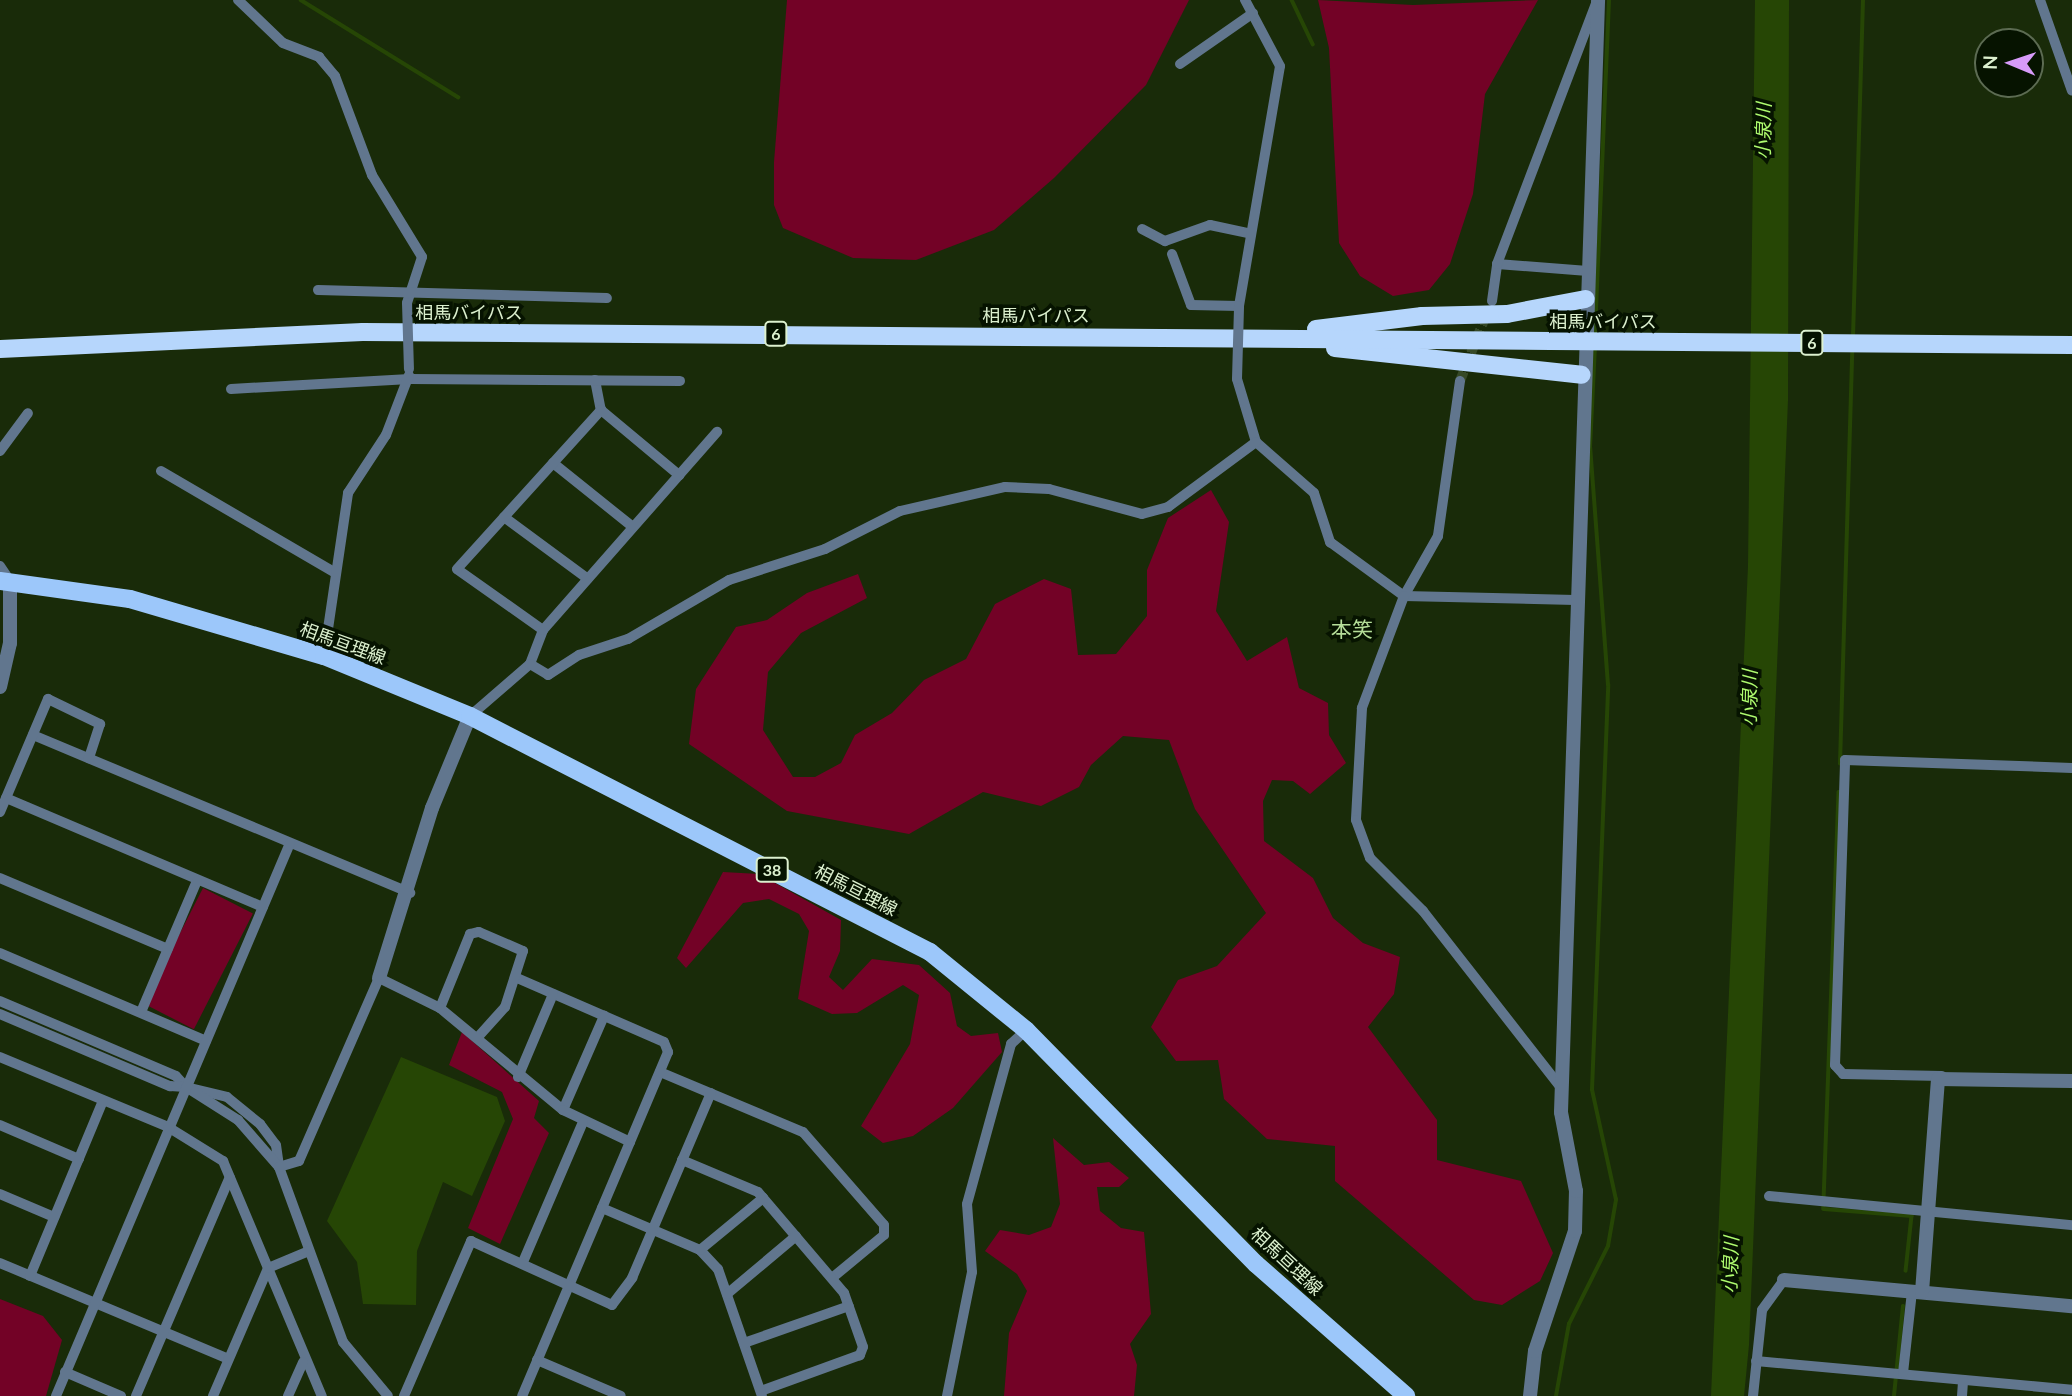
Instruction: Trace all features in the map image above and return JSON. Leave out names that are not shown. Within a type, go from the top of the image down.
[{"type":"highway","points":[[1254,337],[1422,316],[1507,314],[1586,299]]},
{"type":"highway","name":"相馬バイパス","points":[[0,348],[363,332],[2072,345]]},
{"type":"highway","points":[[1254,337],[1582,375]]},
{"type":"main road","name":"相馬亘理線","points":[[3,576],[130,599],[324,656],[470,716],[930,952],[1026,1030],[1256,1264],[1406,1396]]},
{"type":"street","points":[[238,0],[283,43],[328,64],[372,175],[422,257],[422,272],[408,298],[409,374],[386,435],[348,494],[334,572],[324,656]]},
{"type":"street","points":[[1245,0],[1280,66],[1248,233],[1239,306],[1237,379],[1256,442],[1314,493],[1330,542],[1404,596],[1575,600]]},
{"type":"street","points":[[1492,301],[1497,264],[1597,0]]},
{"type":"street","points":[[1530,1396],[1535,1351],[1575,1231],[1562,1088],[1582,375],[1597,0]]},
{"type":"street","points":[[2040,0],[2072,91]]},
{"type":"street","points":[[1180,64],[1253,13]]},
{"type":"street","points":[[1142,229],[1166,241],[1210,225],[1248,233]]},
{"type":"street","points":[[1172,254],[1191,305],[1239,306]]},
{"type":"street","points":[[1497,264],[1588,271]]},
{"type":"street","points":[[318,290],[408,298],[607,298]]},
{"type":"street","points":[[231,389],[409,374],[680,381]]},
{"type":"street","points":[[595,380],[601,410],[680,475]]},
{"type":"street","points":[[1460,381],[1438,536],[1404,596],[1362,708],[1356,820],[1370,858],[1423,911],[1562,1088]]},
{"type":"street","points":[[543,631],[457,569],[601,410]]},
{"type":"street","points":[[0,451],[28,413]]},
{"type":"street","points":[[279,1167],[299,1161],[379,978],[410,893],[432,808],[470,716],[530,664],[543,631],[717,432]]},
{"type":"street","points":[[530,664],[548,675],[579,655],[639,634],[729,580],[825,549],[900,511],[1005,487],[1049,489],[1142,514],[1168,507],[1256,442]]},
{"type":"street","points":[[553,463],[633,527]]},
{"type":"street","points":[[161,471],[334,572]]},
{"type":"street","points":[[504,517],[588,579]]},
{"type":"street","points":[[0,687],[10,643],[3,576]]},
{"type":"street","points":[[0,812],[48,699],[100,724],[89,758]]},
{"type":"street","points":[[33,735],[410,893]]},
{"type":"street","points":[[2072,768],[1845,760],[1835,1065],[1843,1074],[2072,1081]]},
{"type":"street","points":[[6,798],[263,907]]},
{"type":"street","points":[[56,1396],[290,843]]},
{"type":"street","points":[[0,878],[168,949]]},
{"type":"street","points":[[141,1012],[197,881]]},
{"type":"street","points":[[440,1008],[470,934],[523,951],[517,978],[505,1007],[478,1037]]},
{"type":"street","points":[[0,953],[206,1041]]},
{"type":"street","points":[[379,978],[440,1008],[478,1037],[518,1077],[563,1110],[583,1122],[630,1142]]},
{"type":"street","points":[[517,978],[664,1042],[668,1052],[522,1396]]},
{"type":"street","points":[[518,1077],[553,994]]},
{"type":"street","points":[[0,1001],[176,1076],[186,1087]]},
{"type":"street","points":[[0,1014],[170,1086],[227,1097],[260,1124],[276,1144],[279,1167],[343,1342],[388,1396]]},
{"type":"street","points":[[563,1110],[604,1016]]},
{"type":"street","points":[[947,1396],[972,1272],[967,1204],[1011,1044],[1026,1030]]},
{"type":"street","points":[[0,1057],[168,1127],[206,1147],[230,1177],[303,1362],[322,1396]]},
{"type":"street","points":[[660,1072],[803,1132],[884,1225],[884,1235],[832,1279]]},
{"type":"street","points":[[1898,1372],[1917,1292],[1930,1211],[1942,1076]]},
{"type":"street","points":[[404,1396],[471,1241],[570,1282],[612,1305],[632,1278],[711,1093]]},
{"type":"street","points":[[30,1276],[103,1101]]},
{"type":"street","points":[[523,1262],[583,1122]]},
{"type":"street","points":[[0,1125],[79,1159]]},
{"type":"street","points":[[602,1208],[700,1250],[718,1269],[762,1393],[860,1355],[849,1306],[832,1279],[763,1198],[682,1160]]},
{"type":"street","points":[[136,1396],[230,1177]]},
{"type":"street","points":[[0,1194],[54,1217]]},
{"type":"street","points":[[1769,1196],[2072,1225]]},
{"type":"street","points":[[700,1250],[763,1198]]},
{"type":"street","points":[[727,1294],[796,1236]]},
{"type":"street","points":[[213,1396],[268,1268],[309,1251]]},
{"type":"street","points":[[0,1263],[228,1359]]},
{"type":"street","points":[[1753,1396],[1762,1310],[1784,1280],[2072,1306]]},
{"type":"street","points":[[744,1343],[849,1306]]},
{"type":"street","points":[[537,1360],[621,1396]]},
{"type":"street","points":[[1756,1361],[1898,1372],[2031,1390],[2072,1390]]},
{"type":"street","points":[[288,1396],[303,1362]]},
{"type":"street","points":[[65,1372],[121,1396]]},
{"type":"street","points":[[1962,1396],[1963,1380]]},
{"type":"shaded area","points":[[787,0],[1189,0],[1146,85],[1054,178],[994,230],[916,260],[853,258],[783,228],[774,205],[774,162]]},
{"type":"shaded area","points":[[1318,0],[1413,5],[1538,0],[1485,94],[1473,194],[1450,264],[1429,290],[1393,296],[1360,276],[1339,243],[1329,48]]},
{"type":"shaded area","points":[[1211,490],[1229,522],[1216,611],[1247,661],[1287,637],[1299,688],[1328,703],[1329,735],[1346,763],[1310,794],[1293,781],[1272,780],[1263,801],[1264,841],[1313,878],[1333,918],[1363,943],[1400,957],[1394,994],[1368,1027],[1437,1120],[1437,1160],[1521,1181],[1553,1253],[1540,1281],[1502,1305],[1474,1300],[1335,1181],[1335,1146],[1267,1139],[1224,1099],[1218,1060],[1176,1061],[1151,1027],[1178,980],[1217,966],[1266,913],[1195,809],[1169,740],[1123,736],[1091,765],[1079,787],[1041,806],[983,792],[909,834],[787,811],[689,744],[696,689],[736,627],[767,620],[807,593],[858,574],[867,598],[801,633],[768,672],[763,730],[793,777],[815,777],[841,763],[855,735],[892,713],[924,680],[966,659],[995,604],[1044,579],[1071,589],[1078,655],[1116,654],[1147,616],[1147,570],[1168,518]]},
{"type":"shaded area","points":[[723,872],[759,874],[841,920],[840,951],[829,977],[843,990],[872,959],[919,965],[950,993],[957,1026],[971,1036],[998,1033],[1002,1052],[953,1108],[913,1136],[883,1143],[861,1126],[910,1044],[919,995],[903,985],[857,1013],[832,1014],[798,999],[809,931],[799,914],[769,899],[743,903],[686,968],[677,958]]},
{"type":"shaded area","points":[[203,888],[253,913],[194,1029],[144,1004]]},
{"type":"shaded area","points":[[462,1032],[539,1101],[534,1118],[549,1133],[500,1244],[468,1228],[513,1119],[502,1092],[449,1065]]},
{"type":"shaded area","points":[[1053,1138],[1084,1165],[1109,1162],[1129,1178],[1119,1187],[1097,1187],[1100,1211],[1121,1228],[1144,1232],[1151,1314],[1130,1344],[1137,1365],[1134,1396],[1004,1396],[1009,1333],[1027,1291],[1017,1274],[985,1251],[1000,1230],[1029,1235],[1051,1227],[1060,1204]]},
{"type":"shaded area","points":[[0,1299],[43,1316],[62,1340],[46,1396],[0,1396]]},
{"type":"water","name":"小泉川","points":[[1755,0],[1789,0],[1788,400],[1749,1345],[1744,1396],[1711,1396],[1748,566]]},
{"type":"water","points":[[401,1057],[497,1097],[505,1121],[472,1196],[443,1182],[417,1251],[416,1305],[363,1304],[357,1262],[327,1221]]},
{"type":"waterway","points":[[301,0],[458,97]]},
{"type":"waterway","points":[[1292,0],[1313,44]]},
{"type":"waterway","points":[[1595,334],[1609,0]]},
{"type":"waterway","points":[[1853,337],[1863,0]]},
{"type":"waterway","points":[[1556,1396],[1569,1324],[1608,1246],[1616,1200],[1592,1090],[1608,685],[1590,448],[1595,345]]},
{"type":"waterway","points":[[1840,764],[1852,348]]},
{"type":"waterway","points":[[1839,792],[1824,1209],[1912,1216],[1906,1271]]},
{"type":"waterway","points":[[1894,1396],[1903,1306]]},
{"type":"tunnel","points":[[1460,381],[1488,310]]},
{"type":"district","name":"本笑","points":[[1352,629]]}]
